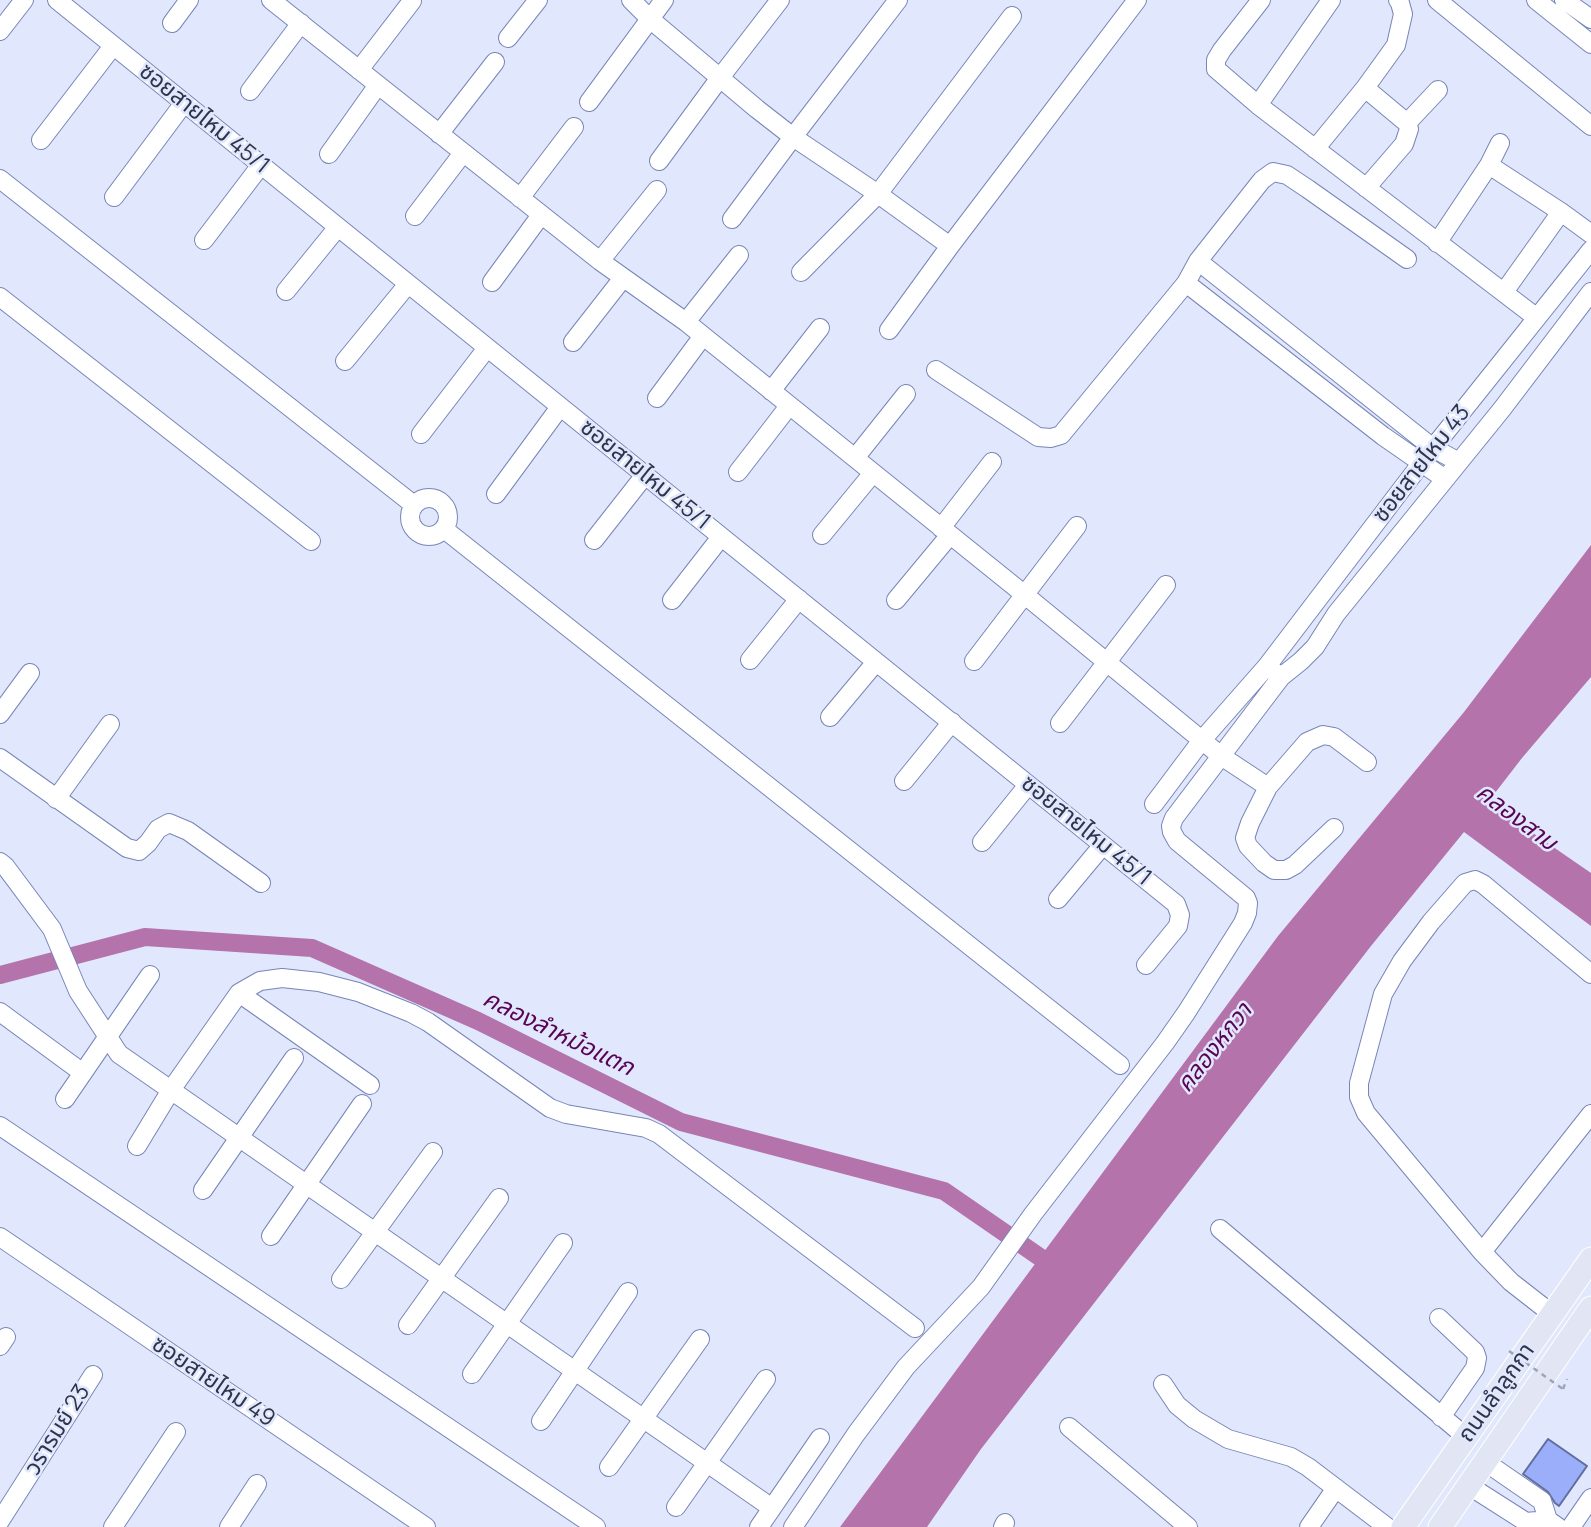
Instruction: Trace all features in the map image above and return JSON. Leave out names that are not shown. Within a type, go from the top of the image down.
[{"type":"main road","name":"ถนนลำลูกกา","points":[[1404,1527],[1591,1259]]},
{"type":"main road","name":"ถนนลำลูกกา","points":[[1440,1527],[1591,1308]]},
{"type":"street","points":[[0,31],[24,0]]},
{"type":"street","name":"ซอยสายไหม 45/1","points":[[57,0],[1176,904],[1180,915],[1178,926],[1146,965]]},
{"type":"street","points":[[172,23],[189,0]]},
{"type":"street","points":[[508,38],[538,0]]},
{"type":"street","points":[[631,0],[719,79],[793,136],[950,246]]},
{"type":"street","points":[[589,102],[664,0]]},
{"type":"street","points":[[660,161],[780,0]]},
{"type":"street","points":[[732,219],[898,0]]},
{"type":"street","points":[[889,330],[1138,0]]},
{"type":"street","points":[[1261,0],[1216,60],[1216,69],[1258,105],[1536,318]]},
{"type":"street","points":[[1258,105],[1331,0]]},
{"type":"street","points":[[1315,149],[1396,45],[1403,15],[1398,0]]},
{"type":"street","points":[[1437,0],[1591,126]]},
{"type":"street","points":[[1536,0],[1591,44]]},
{"type":"street","points":[[1564,0],[1591,19]]},
{"type":"street","points":[[359,70],[412,1]]},
{"type":"street","points":[[279,2],[301,23],[541,215],[686,323],[855,458],[1202,740],[1268,787]]},
{"type":"street","points":[[801,272],[878,194],[1012,16]]},
{"type":"street","points":[[250,91],[301,23]]},
{"type":"street","points":[[41,140],[113,46]]},
{"type":"street","points":[[439,134],[495,62]]},
{"type":"street","points":[[329,154],[378,85]]},
{"type":"street","points":[[1365,88],[1407,122],[1409,129],[1404,144],[1366,188]]},
{"type":"street","points":[[1407,122],[1438,90]]},
{"type":"street","points":[[114,197],[184,103]]},
{"type":"street","points":[[520,198],[574,127]]},
{"type":"street","points":[[1437,243],[1500,144]]},
{"type":"street","points":[[415,216],[463,153]]},
{"type":"street","points":[[204,240],[261,165]]},
{"type":"street","points":[[1489,165],[1591,234]]},
{"type":"street","points":[[936,370],[1038,437],[1051,438],[1061,435],[1185,283],[1262,180],[1273,172],[1287,175],[1407,259]]},
{"type":"street","points":[[0,179],[414,505]]},
{"type":"street","points":[[600,261],[657,190]]},
{"type":"street","points":[[1504,292],[1561,212]]},
{"type":"street","points":[[492,282],[541,215]]},
{"type":"street","points":[[286,291],[338,227]]},
{"type":"street","name":"ซอยสายไหม 43","points":[[1274,671],[1428,456],[1591,250]]},
{"type":"street","points":[[686,323],[738,255]]},
{"type":"street","points":[[1199,261],[1396,419],[1445,479]]},
{"type":"street","points":[[573,342],[623,278]]},
{"type":"street","points":[[1185,283],[1383,436],[1428,456],[1459,461]]},
{"type":"street","points":[[345,361],[408,284]]},
{"type":"street","points":[[1154,804],[1202,740],[1274,671],[1301,661],[1315,647],[1336,614],[1502,409],[1591,292]]},
{"type":"street","points":[[0,297],[311,541]]},
{"type":"street","points":[[771,391],[820,328]]},
{"type":"street","points":[[657,398],[702,336]]},
{"type":"street","points":[[421,434],[487,348]]},
{"type":"street","points":[[855,458],[905,394]]},
{"type":"street","points":[[738,472],[789,406]]},
{"type":"street","points":[[496,494],[560,407]]},
{"type":"street","points":[[1383,436],[1396,419]]},
{"type":"street","points":[[896,600],[992,462]]},
{"type":"street","points":[[822,535],[873,473]]},
{"type":"street","points":[[594,540],[645,475]]},
{"type":"street","points":[[432,498],[443,504],[448,516],[444,528],[433,536],[420,534],[411,524],[414,505],[432,498]]},
{"type":"street","points":[[974,661],[1077,526]]},
{"type":"street","points":[[444,528],[1119,1065]]},
{"type":"street","points":[[671,600],[721,537]]},
{"type":"street","points":[[1060,723],[1166,585]]},
{"type":"street","points":[[750,660],[799,599]]},
{"type":"street","points":[[830,717],[876,662]]},
{"type":"street","points":[[793,1527],[905,1367],[981,1286],[1165,1043],[1242,923],[1247,913],[1246,898],[1177,841],[1171,826],[1174,818],[1221,755],[1274,671]]},
{"type":"street","points":[[0,713],[30,673]]},
{"type":"street","points":[[56,799],[110,723]]},
{"type":"street","points":[[904,781],[951,723]]},
{"type":"street","points":[[1334,828],[1295,865],[1286,870],[1273,870],[1264,863],[1248,846],[1245,838],[1268,787],[1307,742],[1323,735],[1334,737],[1367,762]]},
{"type":"street","points":[[0,758],[127,848],[139,851],[158,829],[169,822],[261,883]]},
{"type":"street","points":[[982,842],[1028,785]]},
{"type":"street","points":[[1058,899],[1103,845]]},
{"type":"street","points":[[2,867],[52,929],[78,991],[119,1054],[772,1508]]},
{"type":"street","points":[[1552,1314],[1511,1282],[1482,1252],[1366,1113],[1359,1097],[1359,1083],[1383,994],[1402,961],[1465,883],[1475,880],[1483,884],[1591,974]]},
{"type":"street","points":[[65,1099],[150,975]]},
{"type":"street","points":[[137,1146],[171,1090],[239,993],[260,981],[282,978],[319,982],[358,992],[428,1022],[550,1108],[566,1114],[646,1128],[659,1134],[915,1328]]},
{"type":"street","points":[[239,993],[370,1084]]},
{"type":"street","points":[[0,1012],[83,1073]]},
{"type":"street","points":[[203,1189],[293,1058]]},
{"type":"street","points":[[271,1236],[362,1104]]},
{"type":"street","points":[[1482,1252],[1591,1114]]},
{"type":"street","points":[[0,1126],[596,1527]]},
{"type":"street","points":[[341,1279],[433,1152]]},
{"type":"street","points":[[408,1325],[499,1198]]},
{"type":"street","points":[[1220,1229],[1466,1437]]},
{"type":"street","name":"ซอยสายไหม 49","points":[[0,1237],[426,1527]]},
{"type":"street","points":[[472,1374],[563,1243]]},
{"type":"street","points":[[541,1421],[628,1292]]},
{"type":"street","points":[[1439,1318],[1475,1352],[1477,1359],[1475,1368],[1441,1417]]},
{"type":"street","points":[[609,1467],[699,1339]]},
{"type":"street","name":"วรารมย์ 23","points":[[0,1521],[93,1375]]},
{"type":"street","points":[[676,1507],[766,1379]]},
{"type":"street","points":[[1163,1384],[1177,1405],[1194,1419],[1228,1438],[1291,1457],[1387,1527]]},
{"type":"street","points":[[1069,1427],[1188,1527]]},
{"type":"street","points":[[113,1527],[176,1432]]},
{"type":"street","points":[[760,1527],[820,1438]]},
{"type":"street","points":[[1468,1485],[1525,1522],[1553,1524],[1542,1501],[1484,1461]]},
{"type":"street","points":[[229,1527],[257,1484]]},
{"type":"street","points":[[1309,1527],[1336,1488]]},
{"type":"street","points":[[1571,1527],[1591,1498]]},
{"type":"path","points":[[1509,1351],[1563,1389]]},
{"type":"water","name":"คลองหกวา","points":[[1591,545],[1591,677],[1488,802],[1591,873],[1591,926],[1464,832],[1371,946],[981,1449],[927,1527],[840,1527],[1278,936],[1464,712]]},
{"type":"building","points":[[1548,1439],[1587,1466],[1559,1506],[1548,1492],[1523,1474]]},
{"type":"waterway","name":"คลองลำหม้อแตก","points":[[0,975],[145,937],[312,948],[478,1021],[681,1122],[944,1191],[1060,1271]]},
{"type":"water label","name":"คลองสาม","points":[[1516,818]]}]
